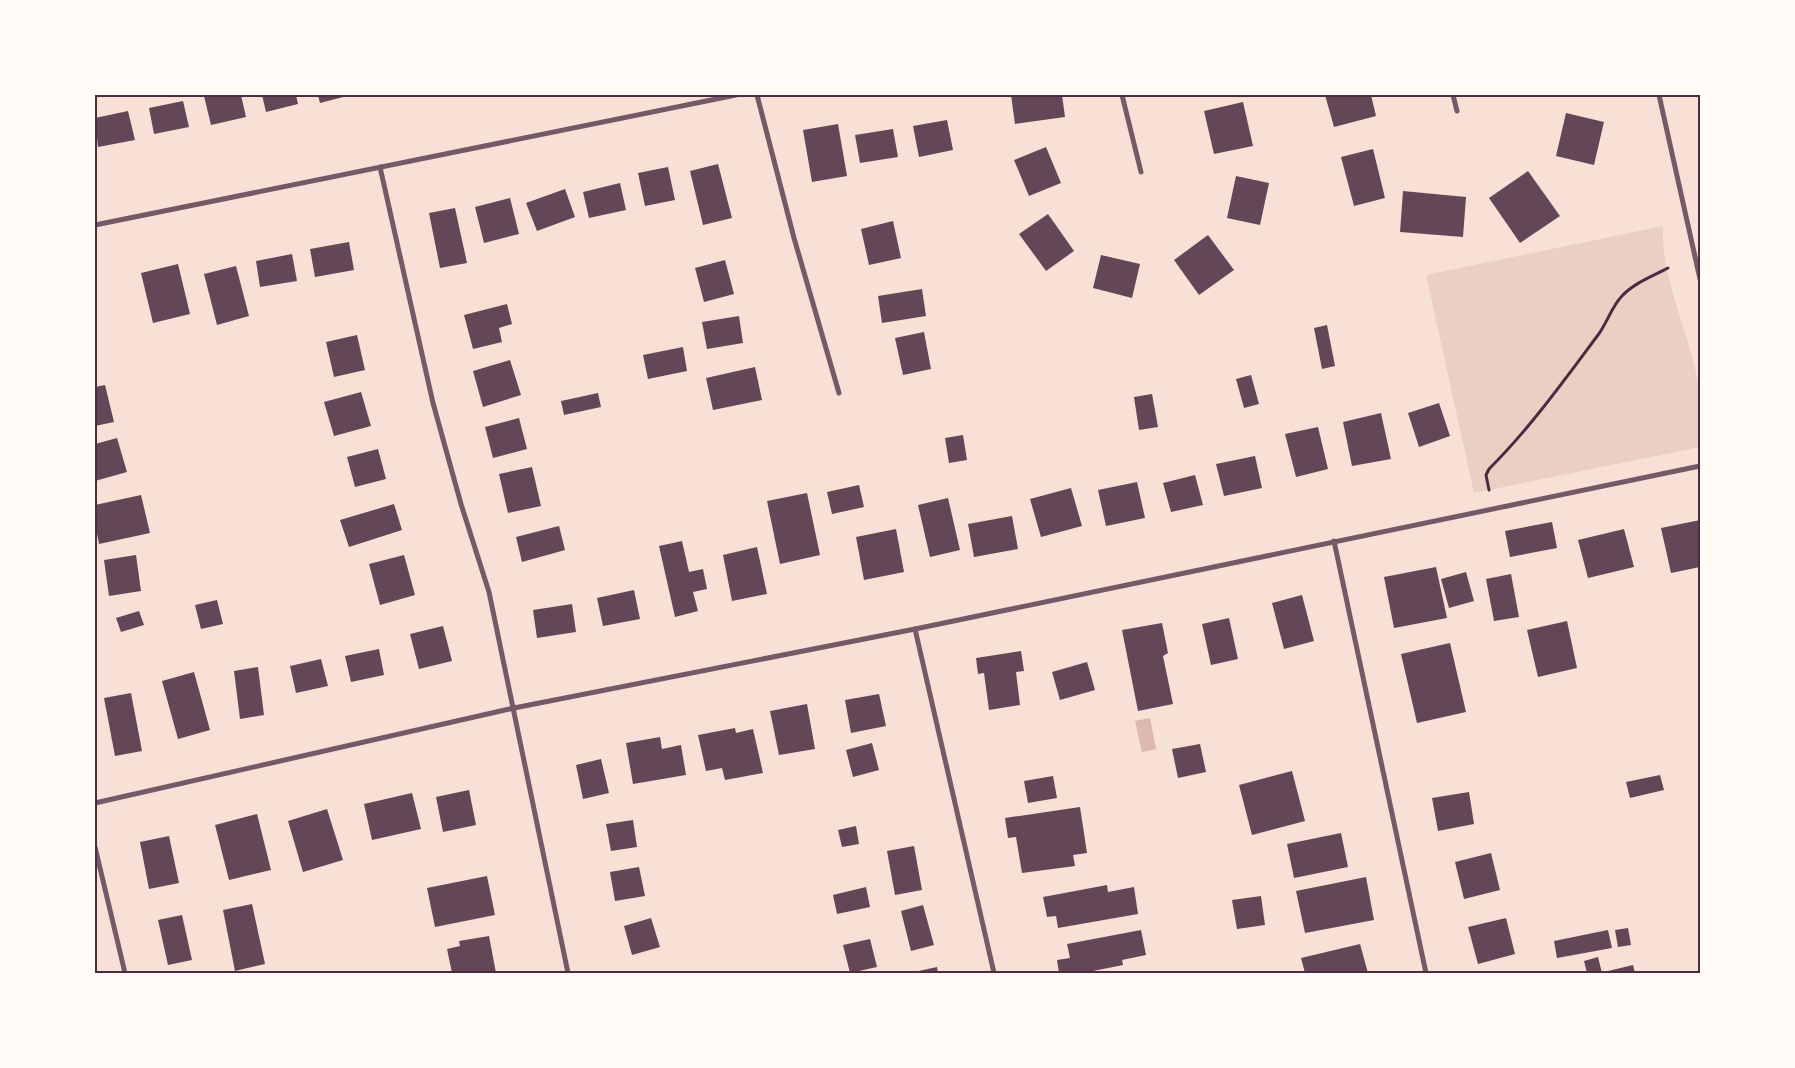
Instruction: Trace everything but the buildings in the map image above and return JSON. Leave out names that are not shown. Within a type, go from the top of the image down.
[{"type":"street","points":[[95,225],[736,95]]},
{"type":"street","points":[[757,95],[794,238],[839,392]]},
{"type":"street","points":[[1122,95],[1141,172]]},
{"type":"street","points":[[1453,95],[1457,111]]},
{"type":"street","points":[[1659,95],[1700,280]]},
{"type":"street","points":[[380,167],[433,403],[461,504],[489,592],[568,973]]},
{"type":"street","points":[[95,803],[514,708],[915,629],[1700,466]]},
{"type":"street","points":[[1334,541],[1426,973]]},
{"type":"street","points":[[915,629],[994,973]]},
{"type":"street","points":[[95,847],[125,973]]},
{"type":"path","points":[[1489,490],[1486,475],[1489,469],[1521,437],[1556,392],[1604,326],[1622,296],[1638,283],[1668,268]]},
{"type":"shaded area","points":[[1663,226],[1667,268],[1691,351],[1700,393],[1700,447],[1474,493],[1426,275]]},
{"type":"shaded area","points":[[1150,718],[1156,749],[1142,752],[1135,721]]}]
